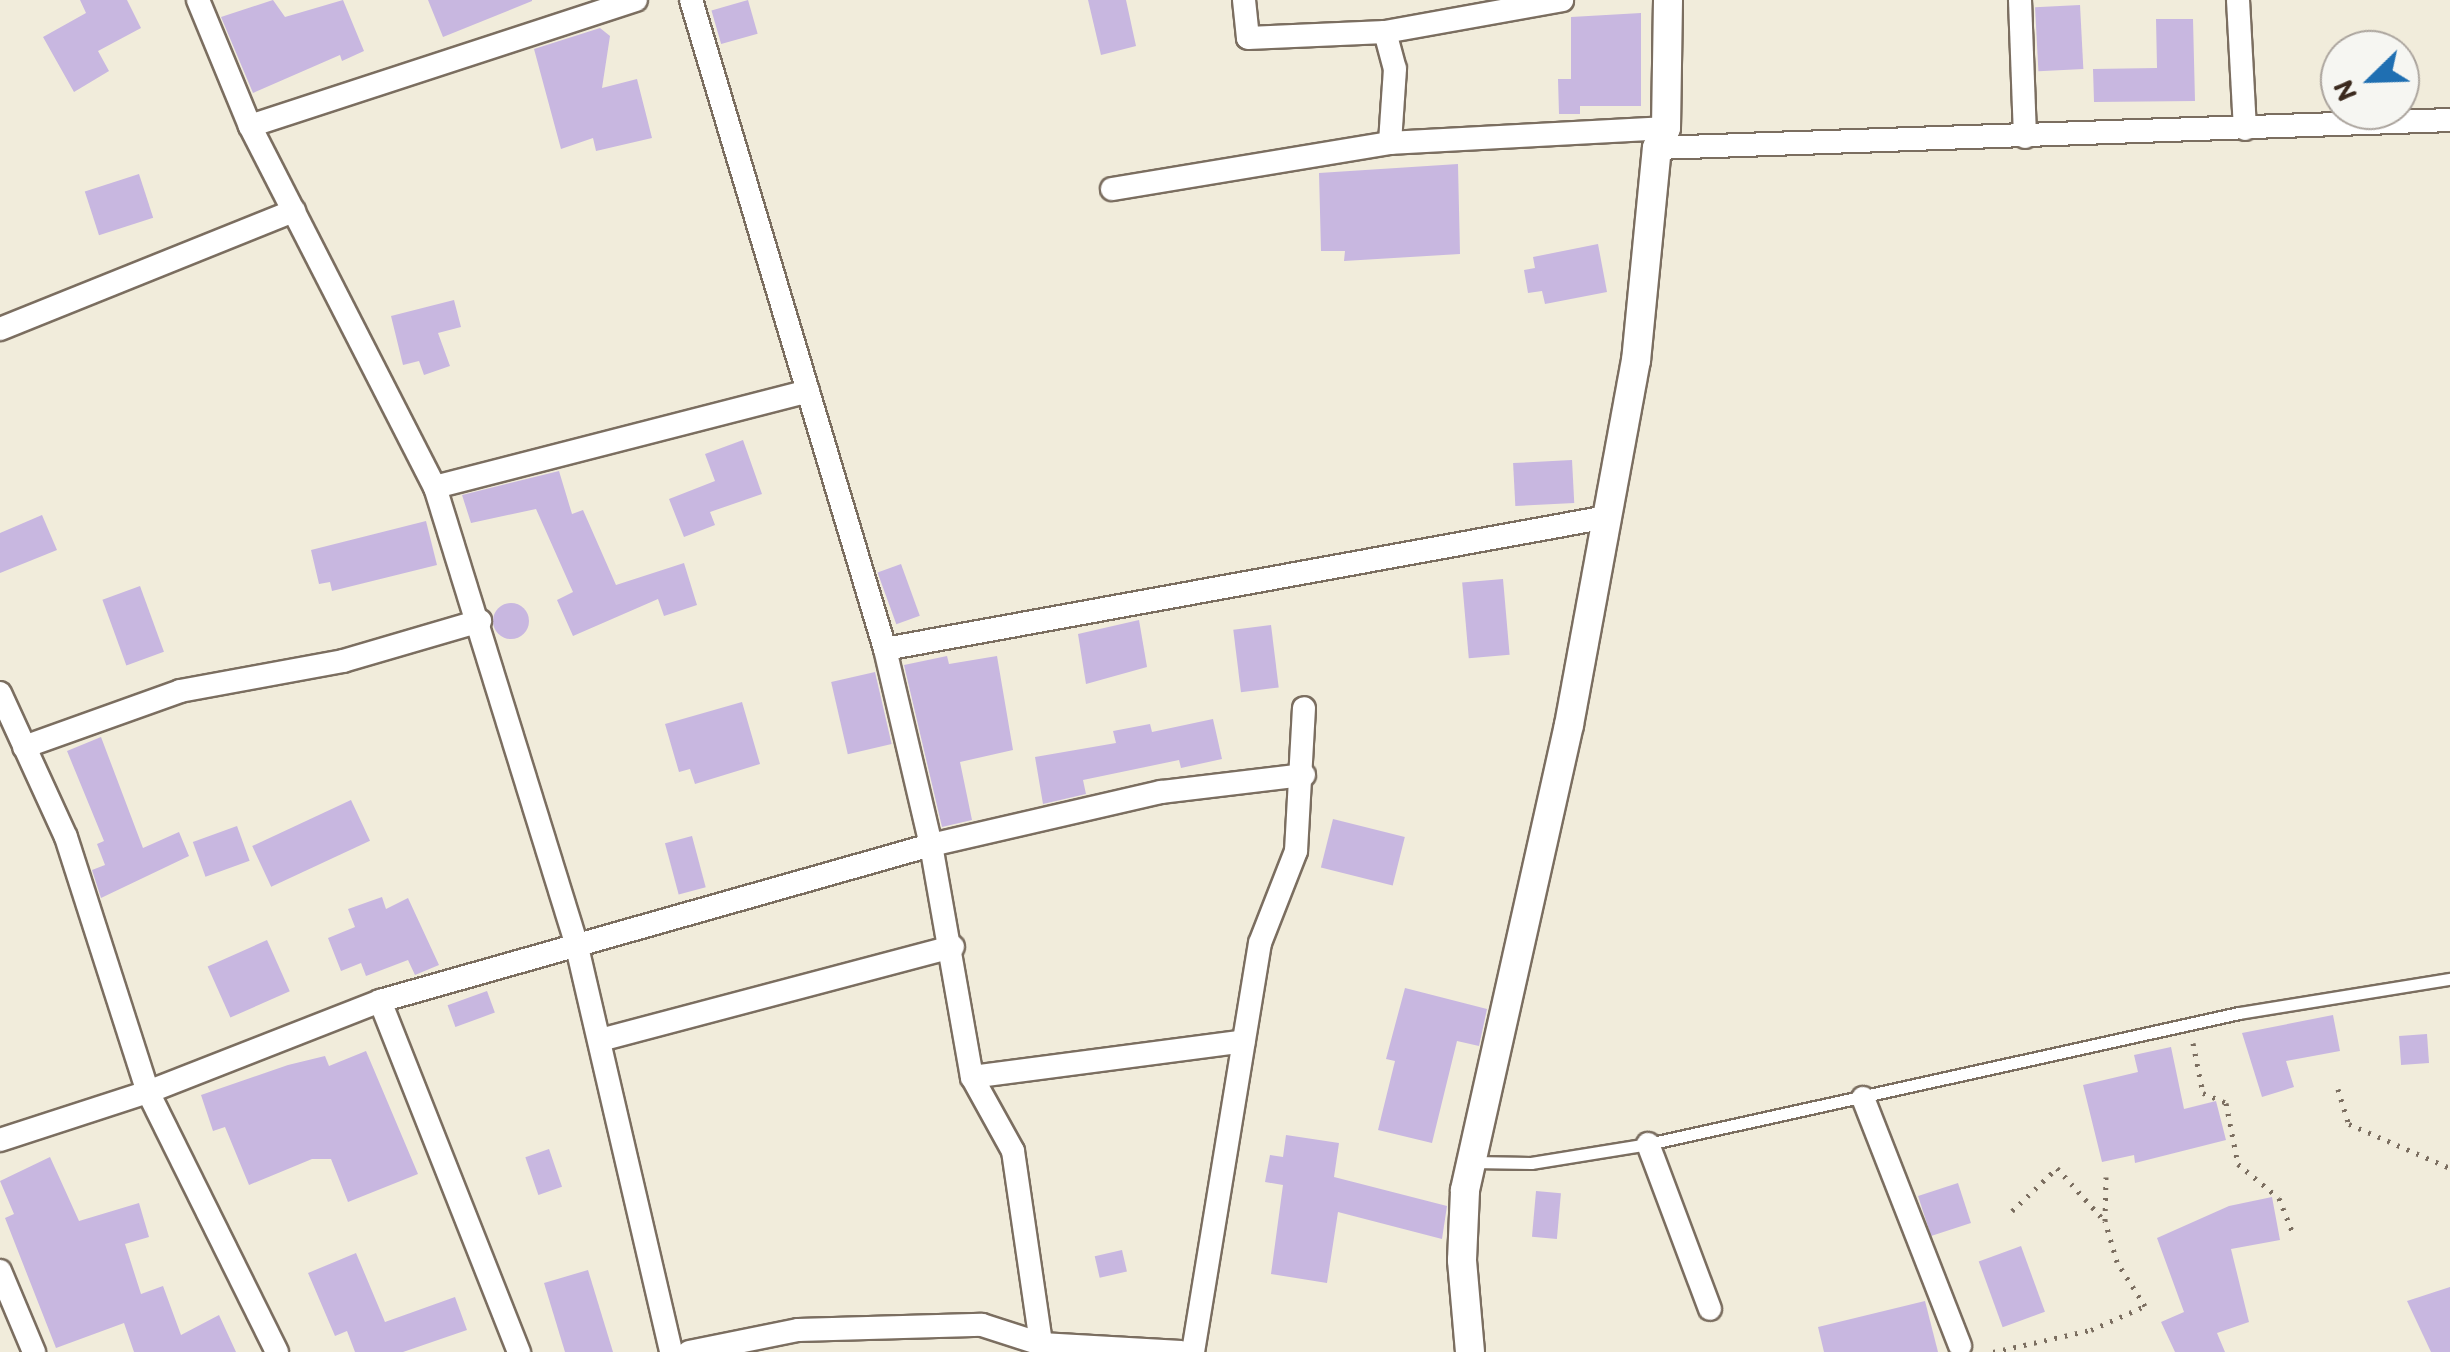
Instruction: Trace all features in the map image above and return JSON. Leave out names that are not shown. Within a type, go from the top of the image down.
[{"type":"street","points":[[198,0],[250,126],[435,487],[480,622],[577,947],[671,1352]]},
{"type":"street","points":[[250,126],[636,0]]},
{"type":"street","points":[[691,0],[885,649],[953,947],[972,1077],[1013,1151],[1041,1344]]},
{"type":"street","points":[[1244,0],[1248,38],[1384,32],[1562,0]]},
{"type":"street","points":[[1470,1352],[1462,1260],[1472,1162],[1569,725],[1636,361],[1662,138],[1668,0]]},
{"type":"street","points":[[2020,0],[2025,138]]},
{"type":"street","points":[[2238,0],[2245,128]]},
{"type":"street","points":[[1384,32],[1395,69],[1390,143]]},
{"type":"street","points":[[1112,189],[1390,143],[2025,138],[2450,120]]},
{"type":"street","points":[[0,328],[294,210]]},
{"type":"street","points":[[435,487],[808,391]]},
{"type":"street","points":[[885,649],[1607,517]]},
{"type":"street","points":[[24,747],[180,691],[343,661],[480,622]]},
{"type":"street","points":[[0,694],[66,837],[148,1092],[278,1352]]},
{"type":"street","points":[[1193,1352],[1260,944],[1296,851],[1304,775],[1304,708]]},
{"type":"street","points":[[0,1140],[148,1092],[380,1001],[931,845],[1161,792],[1304,775]]},
{"type":"street","points":[[600,1040],[953,947]]},
{"type":"street","points":[[380,1001],[519,1352]]},
{"type":"street","points":[[972,1077],[1244,1041]]},
{"type":"street","points":[[1862,1098],[1960,1346]]},
{"type":"street","points":[[1648,1144],[1710,1310]]},
{"type":"street","points":[[0,1271],[34,1352]]},
{"type":"street","points":[[689,1352],[982,1325],[1041,1344],[1181,1352]]},
{"type":"lane","points":[[1472,1162],[1531,1162],[1648,1144],[2190,1024],[2450,979]]},
{"type":"path","points":[[2190,1024],[2203,1093],[2226,1104],[2238,1164],[2279,1198],[2294,1236]]},
{"type":"path","points":[[2338,1089],[2350,1124],[2450,1168]]},
{"type":"path","points":[[2012,1211],[2057,1168],[2105,1221]]},
{"type":"path","points":[[1993,1352],[2091,1330],[2145,1306],[2117,1262],[2105,1221],[2106,1177]]},
{"type":"building","points":[[80,0],[127,0],[141,28],[98,51],[109,71],[74,92],[43,37],[86,13]]},
{"type":"building","points":[[273,0],[285,17],[343,0],[364,51],[342,61],[340,55],[253,93],[221,17]]},
{"type":"building","points":[[428,0],[532,0],[532,1],[443,37]]},
{"type":"building","points":[[748,0],[758,34],[721,44],[711,10]]},
{"type":"building","points":[[1088,0],[1126,0],[1136,46],[1101,55]]},
{"type":"building","points":[[2080,5],[2083,69],[2038,71],[2035,7]]},
{"type":"building","points":[[1641,13],[1641,106],[1580,106],[1580,114],[1559,114],[1558,79],[1571,79],[1571,17]]},
{"type":"building","points":[[2156,19],[2193,19],[2195,101],[2094,102],[2093,69],[2157,68]]},
{"type":"building","points":[[600,28],[610,36],[602,88],[637,79],[652,138],[596,151],[593,138],[561,149],[534,49]]},
{"type":"building","points":[[1458,164],[1460,254],[1344,261],[1345,251],[1321,251],[1319,173]]},
{"type":"building","points":[[139,174],[153,218],[99,235],[85,192]]},
{"type":"building","points":[[1598,244],[1607,292],[1545,304],[1542,291],[1528,293],[1524,270],[1535,268],[1533,257]]},
{"type":"building","points":[[454,300],[461,327],[438,333],[450,366],[424,375],[419,361],[403,365],[391,316]]},
{"type":"building","points":[[743,440],[762,494],[710,512],[715,525],[684,537],[669,499],[715,481],[705,454]]},
{"type":"building","points":[[1572,460],[1574,503],[1515,506],[1513,463]]},
{"type":"building","points":[[559,471],[572,514],[583,510],[616,585],[684,563],[697,605],[664,616],[658,599],[573,636],[557,600],[573,592],[536,509],[471,523],[462,495]]},
{"type":"building","points":[[42,515],[57,550],[0,573],[0,533]]},
{"type":"building","points":[[426,521],[437,565],[332,591],[330,582],[319,584],[311,550]]},
{"type":"building","points":[[901,564],[920,616],[896,624],[878,573]]},
{"type":"building","points":[[1503,579],[1510,655],[1469,658],[1462,583]]},
{"type":"building","points":[[140,586],[164,652],[126,665],[102,600]]},
{"type":"building","points":[[511,603],[523,609],[529,621],[523,633],[511,639],[499,633],[493,621],[499,609]]},
{"type":"building","points":[[1139,620],[1147,667],[1086,684],[1078,634]]},
{"type":"building","points":[[1271,625],[1279,688],[1241,692],[1233,630]]},
{"type":"building","points":[[947,656],[949,664],[997,656],[1013,750],[960,762],[972,820],[942,827],[904,665]]},
{"type":"building","points":[[875,672],[892,744],[848,754],[831,682]]},
{"type":"building","points":[[742,702],[760,764],[695,784],[690,769],[679,772],[665,724]]},
{"type":"building","points":[[1213,719],[1222,759],[1181,768],[1179,760],[1083,780],[1086,794],[1043,804],[1035,757],[1116,743],[1113,731],[1150,724],[1152,732]]},
{"type":"building","points":[[101,737],[143,848],[179,832],[189,856],[101,898],[92,870],[105,865],[97,844],[104,841],[67,751]]},
{"type":"building","points":[[351,800],[370,841],[271,887],[252,846]]},
{"type":"building","points":[[1333,819],[1405,837],[1393,885],[1321,868]]},
{"type":"building","points":[[237,826],[250,861],[205,877],[193,842]]},
{"type":"building","points":[[692,836],[706,887],[679,894],[665,843]]},
{"type":"building","points":[[382,897],[386,909],[408,898],[439,965],[415,975],[408,960],[366,976],[361,963],[341,971],[328,938],[355,927],[348,909]]},
{"type":"building","points":[[267,940],[290,991],[230,1018],[208,966]]},
{"type":"building","points":[[1405,988],[1487,1009],[1479,1046],[1457,1041],[1432,1143],[1378,1130],[1395,1061],[1386,1059]]},
{"type":"building","points":[[487,991],[495,1013],[455,1027],[448,1005]]},
{"type":"building","points":[[2333,1015],[2340,1051],[2286,1061],[2294,1087],[2262,1097],[2242,1033]]},
{"type":"building","points":[[2427,1034],[2429,1063],[2401,1065],[2399,1036]]},
{"type":"building","points":[[2171,1047],[2184,1109],[2216,1101],[2226,1140],[2135,1163],[2134,1155],[2102,1162],[2083,1085],[2138,1072],[2134,1055]]},
{"type":"building","points":[[366,1051],[418,1174],[348,1202],[331,1159],[312,1159],[249,1185],[225,1127],[213,1131],[201,1095],[288,1065],[325,1056],[329,1066]]},
{"type":"building","points":[[1286,1135],[1339,1143],[1334,1177],[1447,1206],[1442,1239],[1338,1212],[1327,1283],[1271,1274],[1283,1185],[1265,1182],[1270,1155],[1283,1157]]},
{"type":"building","points":[[549,1149],[562,1187],[538,1195],[525,1157]]},
{"type":"building","points":[[50,1157],[79,1221],[139,1203],[149,1237],[125,1244],[141,1294],[163,1286],[181,1335],[219,1315],[236,1352],[134,1352],[124,1323],[56,1348],[5,1218],[14,1214],[0,1181]]},
{"type":"building","points":[[1958,1183],[1971,1223],[1931,1236],[1918,1196]]},
{"type":"building","points":[[1536,1191],[1561,1193],[1557,1239],[1532,1237]]},
{"type":"building","points":[[2272,1197],[2280,1240],[2231,1249],[2249,1322],[2217,1333],[2225,1352],[2175,1352],[2161,1322],[2184,1312],[2157,1238],[2229,1206]]},
{"type":"building","points":[[2021,1246],[2045,1312],[2003,1327],[1979,1261]]},
{"type":"building","points":[[1122,1250],[1127,1271],[1100,1278],[1095,1256]]},
{"type":"building","points":[[356,1253],[385,1322],[455,1297],[467,1330],[403,1352],[355,1352],[347,1331],[335,1336],[308,1273]]},
{"type":"building","points":[[588,1270],[613,1352],[565,1352],[544,1283]]},
{"type":"building","points":[[2450,1287],[2450,1352],[2431,1352],[2407,1301]]},
{"type":"building","points":[[1925,1301],[1938,1352],[1824,1352],[1818,1327]]}]
